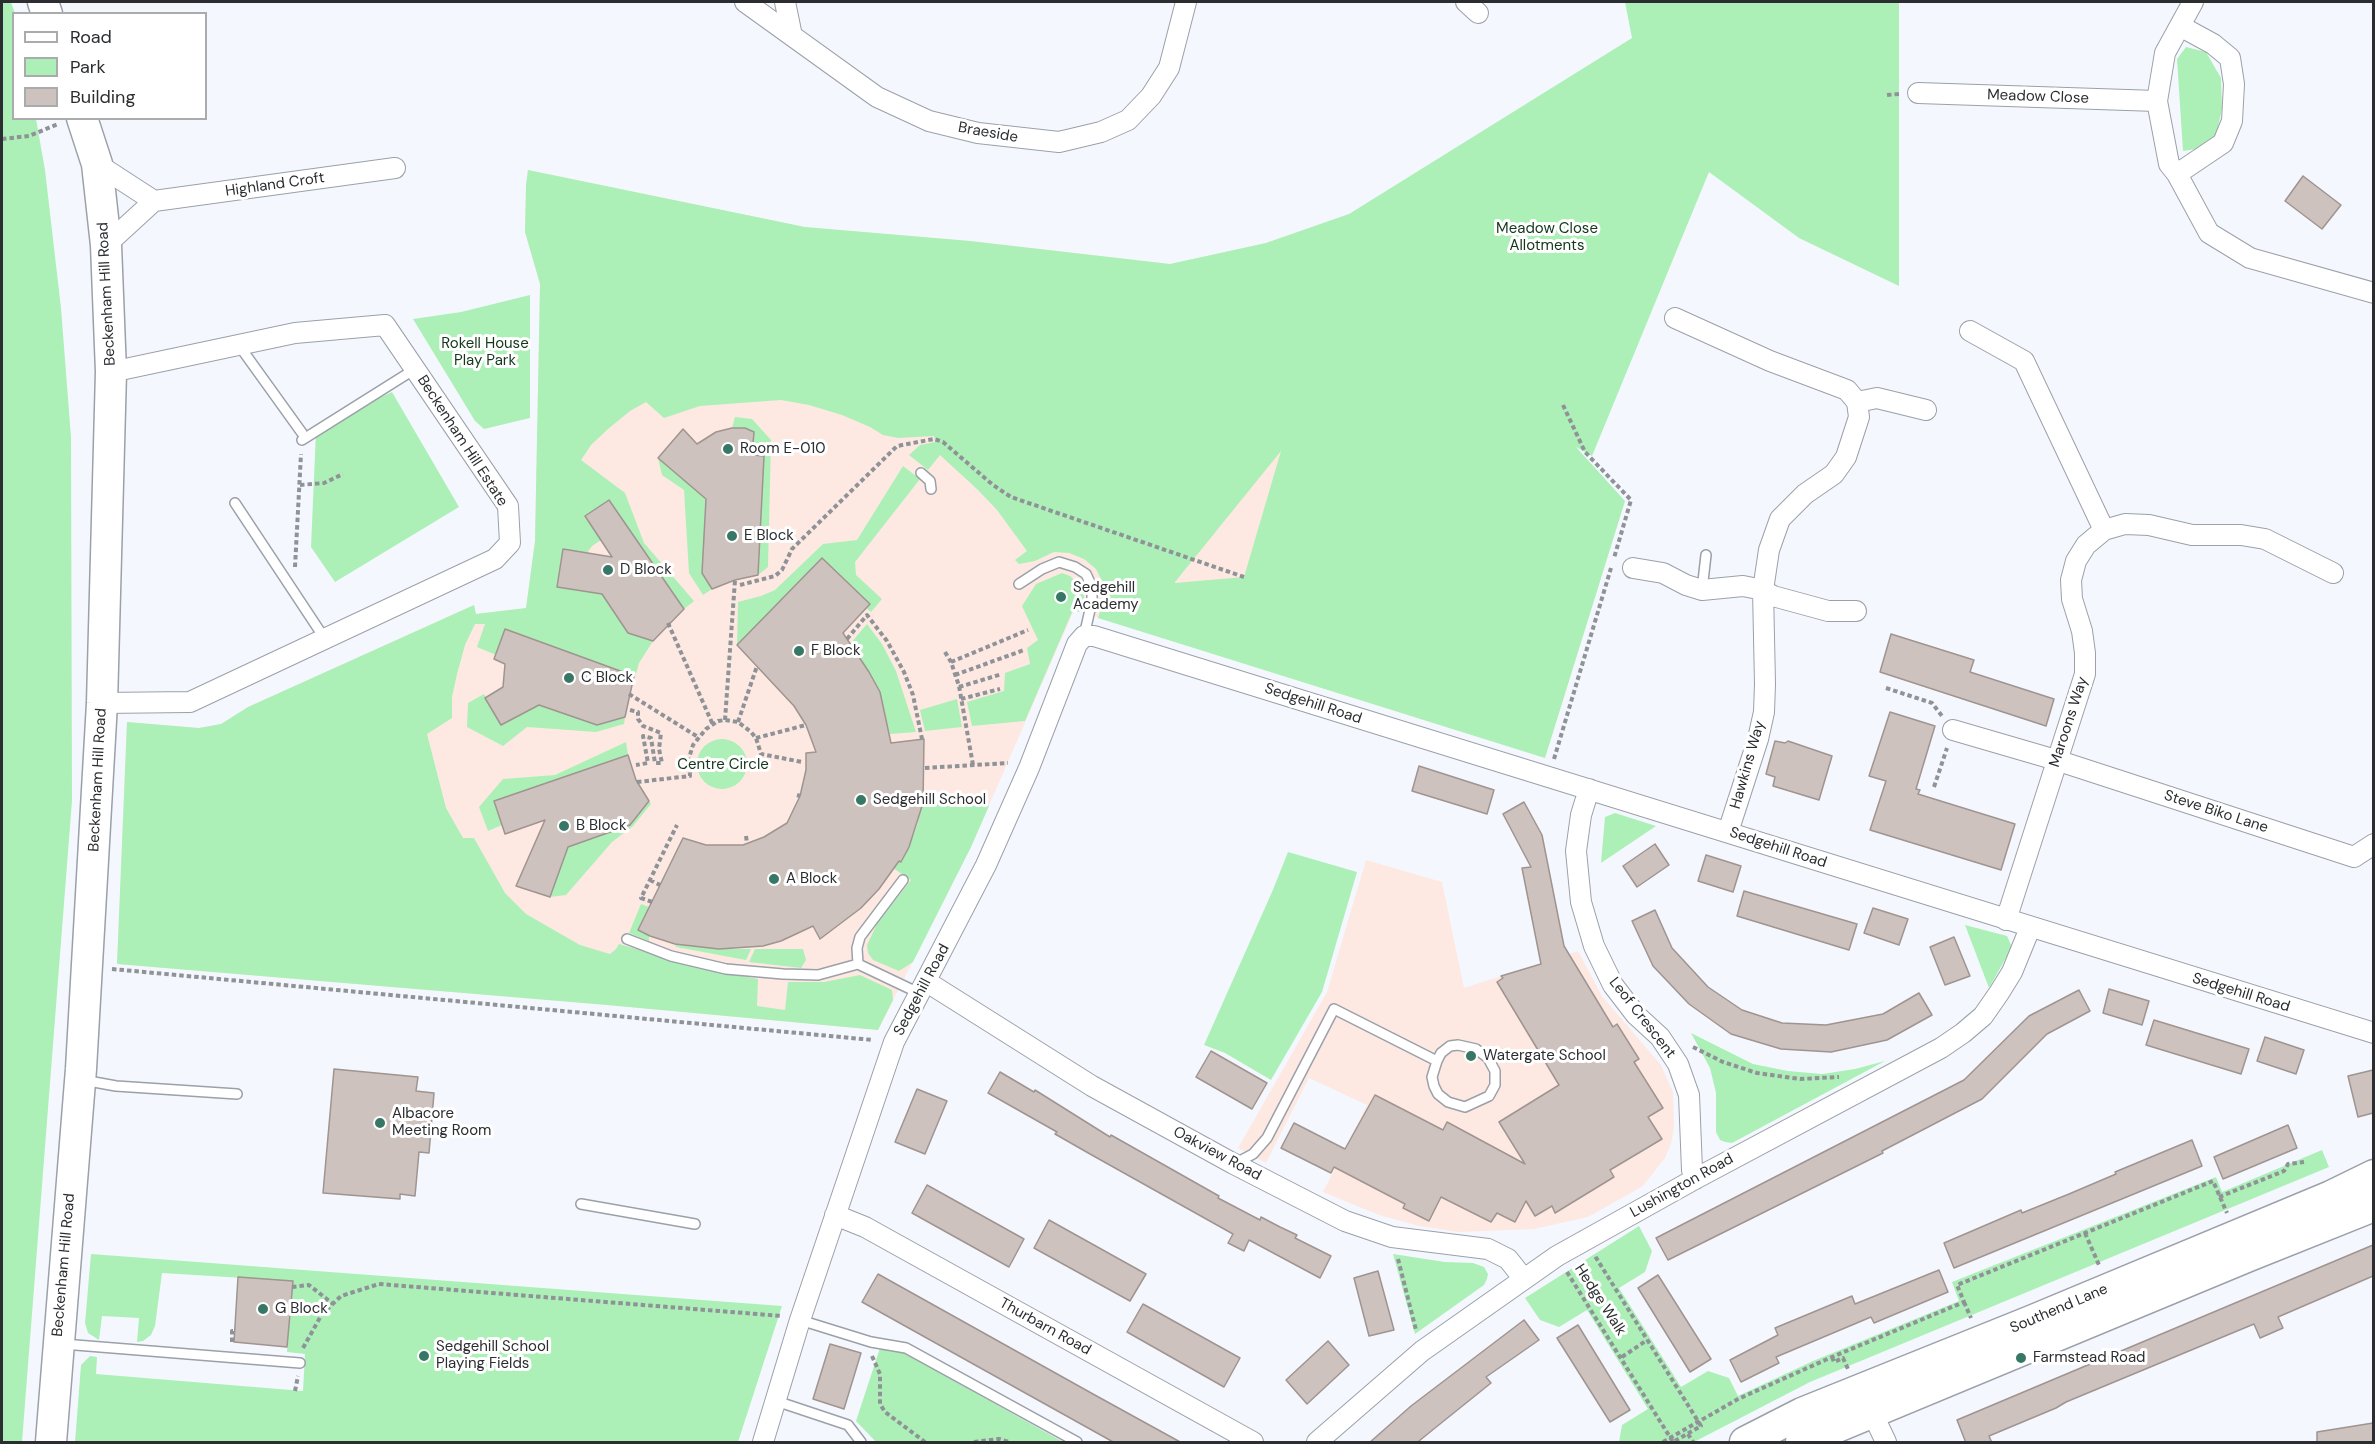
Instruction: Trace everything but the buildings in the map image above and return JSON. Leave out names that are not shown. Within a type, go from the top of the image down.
[{"type":"main road","name":"Beckenham Hill Road","points":[[51,1443],[80,1080],[102,703],[111,372],[106,245],[97,164],[83,120]]},
{"type":"main road","name":"Southend Lane","points":[[2166,1277],[2373,1175]]},
{"type":"main road","name":"Southend Lane","points":[[1745,1443],[1793,1418],[1861,1392],[2166,1277],[2373,1206]]},
{"type":"main road","name":"Southend Lane","points":[[1801,1443],[1861,1392]]},
{"type":"street","name":"Braeside","points":[[745,2],[877,97],[929,122],[978,134],[1059,142],[1101,132],[1128,120],[1151,96],[1168,68],[1186,2]]},
{"type":"street","points":[[785,2],[792,36]]},
{"type":"street","points":[[2193,2],[2165,53],[2157,101],[2169,164],[2177,174],[2209,232],[2250,258],[2373,293]]},
{"type":"street","points":[[2177,174],[2223,143],[2232,121],[2234,84],[2230,58],[2213,44],[2180,26]]},
{"type":"street","name":"Meadow Close","points":[[1918,93],[2157,101]]},
{"type":"street","points":[[97,164],[154,201],[106,245]]},
{"type":"street","name":"Highland Croft","points":[[154,201],[395,168]]},
{"type":"street","points":[[1675,318],[1770,361],[1847,390],[1857,402],[1877,398],[1926,410]]},
{"type":"street","name":"Beckenham Hill Estate","points":[[102,703],[190,702],[495,559],[510,543],[508,506],[385,325],[294,333],[111,372]]},
{"type":"street","points":[[1970,331],[2024,361],[2104,530],[2125,524],[2149,525],[2192,535],[2241,535],[2265,539],[2333,573]]},
{"type":"street","name":"Hawkins Way","points":[[1728,832],[1758,739],[1764,712],[1763,590],[1768,550],[1780,519],[1805,494],[1834,474],[1846,457],[1859,417],[1857,402]]},
{"type":"street","name":"Maroons Way","points":[[2006,920],[2085,674],[2085,653],[2072,600],[2071,580],[2076,561],[2086,545],[2104,530]]},
{"type":"street","points":[[1633,568],[1663,573],[1686,585],[1702,590],[1743,586],[1763,590],[1773,596],[1820,609],[1856,611]]},
{"type":"street","name":"Sedgehill Road","points":[[763,1443],[800,1320],[894,1042],[986,865],[1029,768],[1077,644],[1084,636],[1094,636],[2373,1033]]},
{"type":"street","points":[[1953,730],[2056,760]]},
{"type":"street","name":"Steve Biko Lane","points":[[2056,760],[2354,857],[2373,844]]},
{"type":"street","name":"Leof Crescent","points":[[1589,789],[1581,815],[1576,851],[1581,902],[1590,935],[1613,985],[1636,1015],[1660,1037],[1678,1064],[1689,1095],[1692,1170],[1695,1179]]},
{"type":"street","name":"Lushington Road","points":[[1317,1443],[1422,1351],[1557,1256],[1695,1179],[1941,1048],[1963,1033],[1983,1016],[2012,972],[2030,928]]},
{"type":"street","name":"Oakview Road","points":[[924,988],[1092,1086],[1234,1164],[1345,1221],[1392,1237],[1488,1249],[1508,1260],[1523,1278]]},
{"type":"street","name":"Thurbarn Road","points":[[835,1215],[865,1227],[1253,1443]]},
{"type":"street","points":[[1861,1392],[1886,1443]]},
{"type":"lane","points":[[238,344],[302,436],[415,369]]},
{"type":"lane","points":[[921,473],[930,482],[931,489]]},
{"type":"lane","points":[[234,503],[325,639]]},
{"type":"lane","points":[[1702,590],[1706,555]]},
{"type":"lane","points":[[1019,584],[1041,568],[1059,562],[1075,567],[1086,574],[1092,587],[1092,601],[1084,636]]},
{"type":"lane","points":[[858,964],[857,948],[860,937],[903,880]]},
{"type":"lane","points":[[627,939],[671,956],[726,969],[818,975],[858,964],[924,988]]},
{"type":"lane","points":[[1234,1164],[1253,1154],[1267,1138],[1334,1009],[1437,1061]]},
{"type":"lane","points":[[1458,1045],[1476,1049],[1488,1058],[1495,1071],[1495,1085],[1489,1096],[1465,1107],[1448,1102],[1438,1094],[1434,1086],[1432,1077],[1437,1061],[1441,1053],[1450,1046],[1458,1045]]},
{"type":"lane","points":[[80,1080],[136,1088],[237,1094]]},
{"type":"lane","points":[[581,1204],[695,1224]]},
{"type":"lane","points":[[800,1320],[871,1342],[906,1348],[1077,1443]]},
{"type":"lane","points":[[58,1344],[300,1363]]},
{"type":"lane","points":[[776,1401],[848,1425],[861,1443]]},
{"type":"path","points":[[2,139],[29,136],[46,130]]},
{"type":"path","points":[[1549,777],[1631,500],[1585,452],[1563,405]]},
{"type":"path","points":[[294,591],[302,436]]},
{"type":"path","points":[[740,585],[775,576],[783,570],[792,549],[897,446],[934,439],[943,442],[993,485],[1011,497],[1244,578]]},
{"type":"path","points":[[300,484],[324,483],[344,474]]},
{"type":"path","points":[[725,720],[735,580]]},
{"type":"path","points":[[847,639],[867,615],[887,641],[904,672],[913,695],[921,739]]},
{"type":"path","points":[[668,623],[713,725]]},
{"type":"path","points":[[951,662],[1028,630]]},
{"type":"path","points":[[955,675],[1024,650]]},
{"type":"path","points":[[945,652],[951,662],[959,687],[973,765]]},
{"type":"path","points":[[738,722],[757,666]]},
{"type":"path","points":[[959,687],[1002,674]]},
{"type":"path","points":[[1886,688],[1932,703],[1953,730],[1934,787]]},
{"type":"path","points":[[961,699],[999,689]]},
{"type":"path","points":[[629,694],[698,737]]},
{"type":"path","points":[[630,710],[638,712],[638,719],[643,726],[661,734],[659,749],[662,763],[655,763],[651,738],[643,736],[648,764],[636,765]]},
{"type":"path","points":[[637,782],[690,776],[689,758],[698,737],[713,725],[725,720],[738,722],[745,726],[756,738],[761,754],[802,762]]},
{"type":"path","points":[[756,738],[806,725]]},
{"type":"path","points":[[925,768],[1007,763],[1029,768]]},
{"type":"path","points":[[652,902],[642,898],[677,825]]},
{"type":"path","points":[[746,836],[747,843]]},
{"type":"path","points":[[650,880],[660,885]]},
{"type":"path","points":[[87,967],[894,1042]]},
{"type":"path","points":[[1660,1037],[1757,1073],[1800,1079],[1849,1076],[1881,1079]]},
{"type":"path","points":[[2219,1197],[2284,1171],[2288,1164],[2304,1162]]},
{"type":"path","points":[[1972,1321],[1958,1285],[2213,1181],[2228,1216]]},
{"type":"path","points":[[2085,1233],[2101,1268]]},
{"type":"path","points":[[1392,1237],[1422,1351]]},
{"type":"path","name":"Hedge Walk","points":[[1591,1250],[1698,1421]]},
{"type":"path","name":"Hedge Walk","points":[[1557,1256],[1671,1437]]},
{"type":"path","points":[[295,1391],[304,1345],[322,1314],[341,1296],[379,1284],[780,1316],[800,1320]]},
{"type":"path","points":[[292,1287],[315,1288],[333,1304]]},
{"type":"path","points":[[1663,1443],[1738,1399],[1964,1302]]},
{"type":"path","name":"Hedge Walk","points":[[1622,1357],[1647,1340]]},
{"type":"path","points":[[871,1342],[872,1358],[880,1374],[880,1404],[885,1412],[925,1443]]},
{"type":"path","points":[[1832,1357],[1834,1362],[1843,1358],[1861,1392]]},
{"type":"path","points":[[1671,1437],[1674,1442],[1688,1434],[1701,1426],[1698,1421]]},
{"type":"path","points":[[1688,1434],[1693,1443]]},
{"type":"path","points":[[974,1443],[999,1439],[1010,1443]]},
{"type":"shaded area","name":"Sedgehill Academy","points":[[528,170],[805,227],[970,241],[1170,264],[1266,243],[1349,214],[1625,501],[1545,758],[1074,610],[971,847],[878,1030],[117,964],[127,722],[199,728],[221,724],[248,707],[474,605],[476,614],[526,608],[535,541],[540,284],[525,232]]},
{"type":"shaded area","name":"Watergate School","points":[[1366,860],[1442,882],[1464,988],[1578,951],[1602,996],[1661,1065],[1673,1092],[1674,1127],[1671,1144],[1665,1158],[1643,1186],[1588,1217],[1534,1229],[1458,1232],[1419,1226],[1379,1215],[1323,1192],[1367,1105],[1309,1078],[1266,1163],[1238,1148],[1327,992]]},
{"type":"green space","points":[[2,2],[11,2],[15,12],[12,12],[12,120],[36,120],[45,170],[61,308],[71,437],[72,801],[22,1442],[2,1442]]},
{"type":"green space","name":"Sedgehill Academy","points":[[1625,2],[1899,2],[1899,286],[1799,238],[1709,172],[1592,456],[1576,447],[1625,501],[1545,758],[1098,618],[1103,602],[1103,583],[1096,569],[1084,559],[1069,553],[1054,552],[1035,561],[1019,564],[1015,560],[1027,551],[997,510],[978,490],[940,455],[928,470],[909,455],[920,445],[935,442],[934,436],[898,438],[883,435],[842,415],[809,405],[781,400],[700,406],[664,418],[646,402],[630,411],[608,429],[591,445],[581,460],[625,493],[644,543],[694,601],[684,609],[609,500],[585,516],[601,540],[587,553],[563,549],[557,586],[602,594],[628,633],[653,641],[639,663],[635,677],[505,630],[496,655],[477,647],[485,624],[475,624],[465,645],[457,674],[452,697],[452,718],[427,734],[446,808],[463,838],[474,838],[505,893],[526,914],[580,945],[610,954],[619,944],[712,970],[758,979],[757,1006],[785,1010],[788,982],[824,982],[860,975],[892,990],[893,1000],[878,1030],[117,964],[127,722],[199,728],[221,724],[248,707],[474,605],[476,614],[526,608],[535,541],[540,284],[525,232],[528,170],[805,227],[970,241],[1170,264],[1266,243],[1349,214],[1632,38]],"holes":[[[1281,451],[1244,577],[1175,583]]]},
{"type":"green space","points":[[2186,47],[2206,52],[2221,78],[2222,109],[2215,140],[2197,149],[2183,151],[2177,59]]},
{"type":"green space","name":"Rokell House Play Park","points":[[530,295],[530,418],[484,429],[475,421],[413,319],[461,312]]},
{"type":"green space","points":[[392,392],[459,507],[335,582],[311,547],[316,431],[343,414]]},
{"type":"green space","points":[[735,417],[752,419],[771,440],[768,567],[758,575],[764,456],[752,455],[754,432],[745,428],[732,428]]},
{"type":"green space","points":[[658,458],[706,499],[702,573],[712,589],[703,595],[689,573],[684,490],[662,475]]},
{"type":"green space","points":[[903,466],[920,479],[855,562],[856,575],[882,599],[871,612],[866,608],[869,604],[822,558],[737,645],[738,602],[775,590],[823,544],[857,540]]},
{"type":"green space","points":[[1062,573],[1070,576],[1080,585],[1084,596],[1080,612],[1073,610],[1025,721],[972,726],[967,702],[1004,691],[1005,673],[1030,664],[1027,648],[1038,640],[1022,606],[1036,584]]},
{"type":"green space","points":[[867,624],[882,644],[896,671],[916,732],[890,734],[880,692],[850,644]]},
{"type":"green space","points":[[484,694],[501,725],[539,705],[597,725],[625,717],[624,724],[596,732],[527,727],[503,746],[467,727],[468,703]]},
{"type":"green space","points":[[957,699],[962,727],[925,731],[920,710]]},
{"type":"green space","name":"Centre Circle","points":[[717,739],[727,739],[740,746],[747,759],[747,769],[740,782],[727,789],[717,789],[708,785],[701,778],[697,769],[697,759],[701,750],[708,743]]},
{"type":"green space","points":[[626,742],[628,755],[494,801],[502,825],[488,831],[479,807],[503,779],[555,775]]},
{"type":"green space","points":[[924,794],[989,806],[913,962],[899,971],[873,960],[868,953],[867,945],[877,924],[911,880],[893,868],[898,860],[902,862],[909,847],[917,826]]},
{"type":"green space","points":[[649,801],[651,804],[633,826],[612,842],[566,895],[550,897],[568,847],[630,825]]},
{"type":"green space","points":[[1615,813],[1656,826],[1601,863],[1605,817]]},
{"type":"green space","points":[[1288,852],[1357,872],[1322,992],[1271,1080],[1225,1053],[1204,1045]]},
{"type":"green space","points":[[641,904],[649,907],[649,941],[629,933]]},
{"type":"green space","points":[[1965,925],[2007,936],[2012,947],[1989,988]]},
{"type":"green space","points":[[675,944],[719,949],[751,949],[746,960],[676,947]]},
{"type":"green space","points":[[755,949],[803,949],[806,960],[801,968],[749,962]]},
{"type":"green space","points":[[1691,1033],[1753,1064],[1788,1071],[1822,1074],[1885,1061],[1732,1143],[1725,1142],[1720,1140],[1716,1132],[1716,1093],[1710,1068]]},
{"type":"green space","points":[[2322,1150],[2329,1167],[1810,1382],[1694,1442],[1619,1442],[1622,1425],[1648,1409],[1587,1310],[1559,1327],[1540,1320],[1525,1298],[1639,1226],[1652,1251],[1645,1272],[1619,1288],[1681,1387],[1708,1371],[1729,1378],[1738,1396],[1813,1361],[1959,1301],[1952,1282],[2216,1177],[2222,1192]]},
{"type":"green space","name":"Sedgehill School Playing Fields","points":[[91,1254],[782,1306],[738,1442],[75,1442],[81,1365],[90,1356],[97,1357],[96,1374],[303,1391],[305,1354],[287,1352],[292,1281],[162,1273],[155,1326],[151,1335],[137,1342],[139,1318],[102,1316],[99,1340],[88,1333],[85,1323]]},
{"type":"green space","points":[[1393,1254],[1445,1262],[1473,1263],[1484,1267],[1488,1274],[1487,1279],[1484,1285],[1415,1334]]},
{"type":"green space","points":[[880,1348],[901,1351],[1063,1442],[876,1442],[856,1421]]},
{"type":"place","name":"Room E-010","points":[[728,449]]},
{"type":"place","name":"E Block","points":[[732,536]]},
{"type":"place","name":"D Block","points":[[608,570]]},
{"type":"place","name":"Sedgehill Academy","points":[[1061,597]]},
{"type":"place","name":"F Block","points":[[799,651]]},
{"type":"place","name":"C Block","points":[[569,678]]},
{"type":"place","name":"Sedgehill School","points":[[861,800]]},
{"type":"place","name":"B Block","points":[[564,826]]},
{"type":"place","name":"A Block","points":[[774,879]]},
{"type":"place","name":"Watergate School","points":[[1471,1056]]},
{"type":"place","name":"Albacore Meeting Room","points":[[380,1123]]},
{"type":"place","name":"G Block","points":[[263,1309]]},
{"type":"place","name":"Sedgehill School Playing Fields","points":[[424,1356]]},
{"type":"place","name":"Farmstead Road","points":[[2021,1358]]},
{"type":"park label","name":"Meadow Close Allotments","points":[[1547,238]]}]
